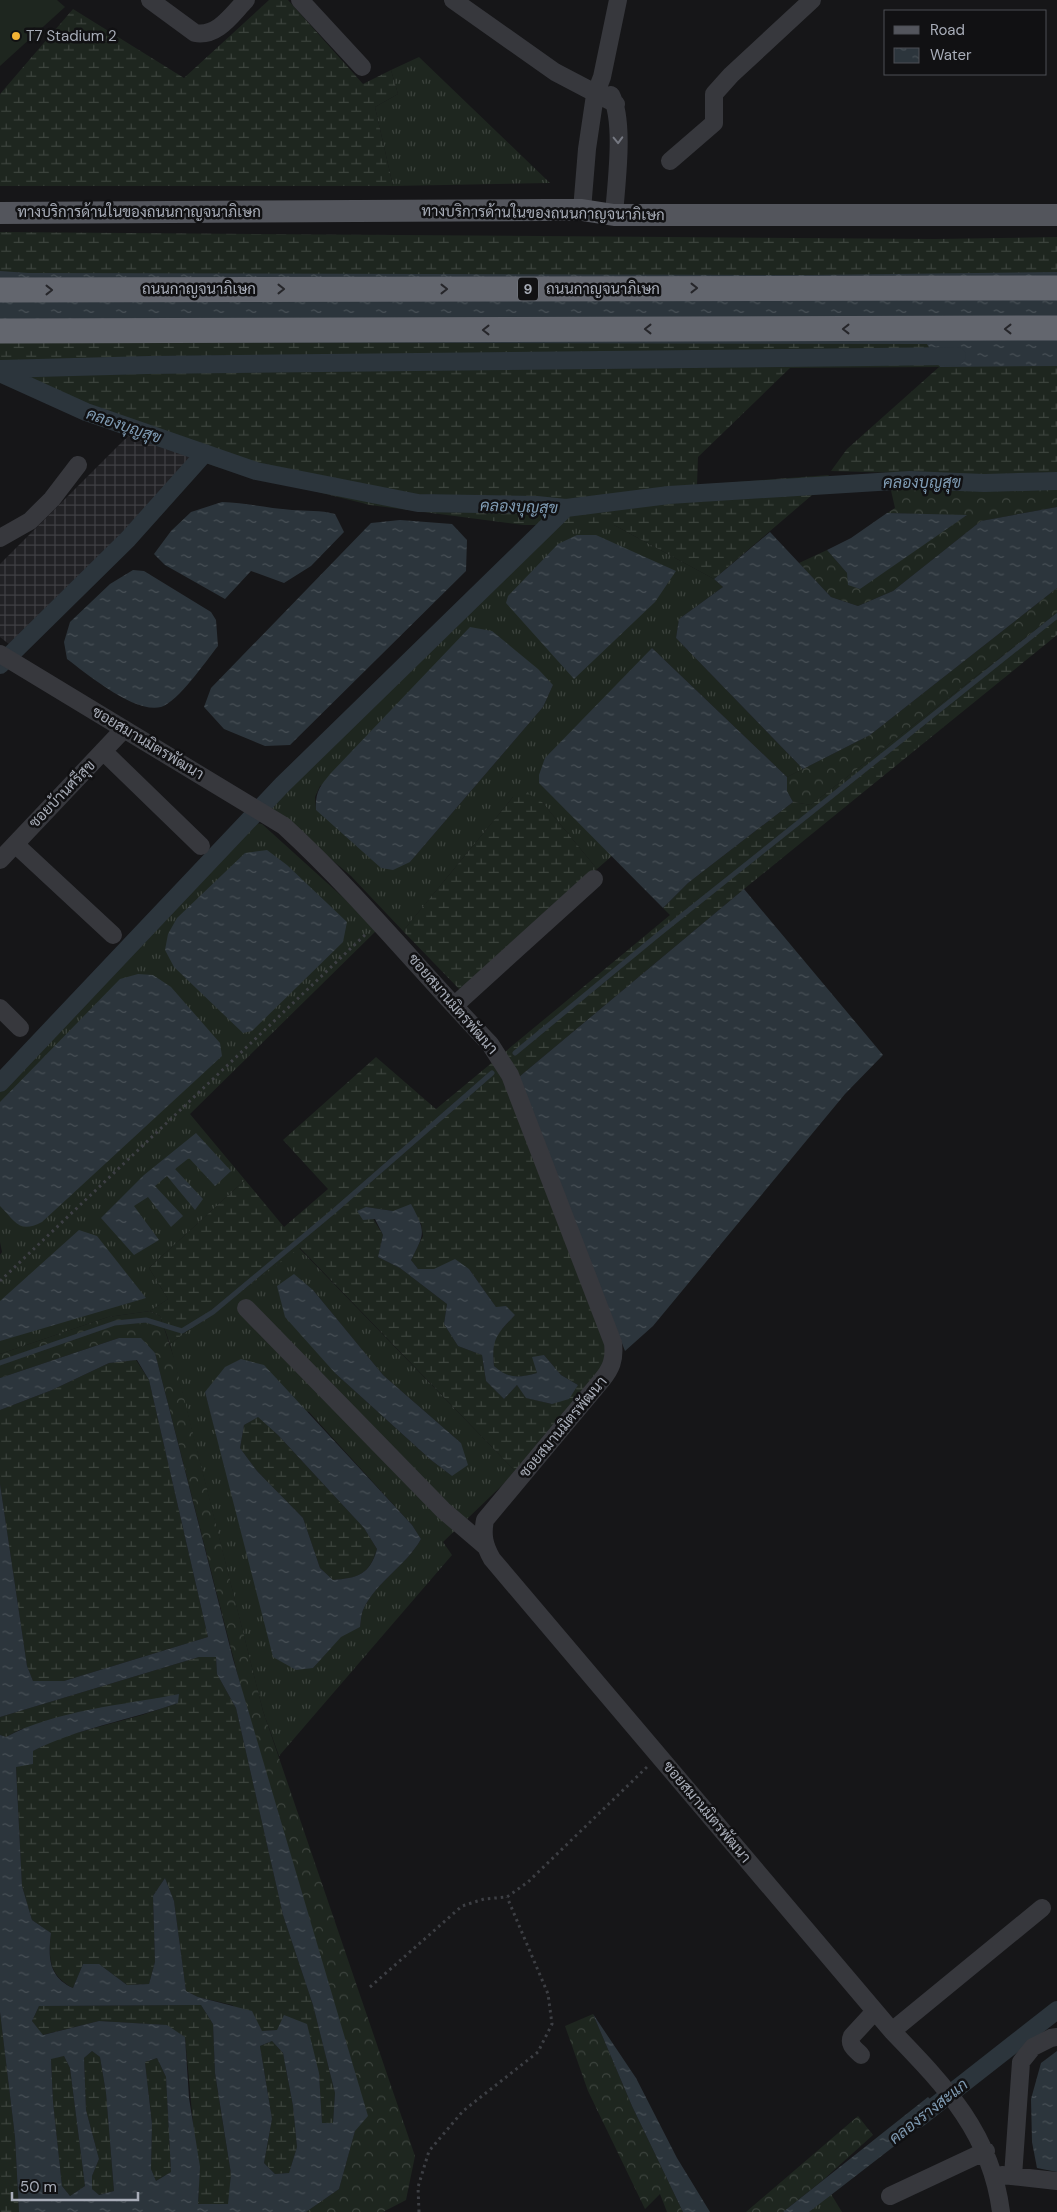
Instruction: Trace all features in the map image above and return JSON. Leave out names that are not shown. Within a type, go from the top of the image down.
[{"type":"highway","name":"ถนนกาญจนาภิเษก","points":[[0,290],[1057,288]]},
{"type":"highway","points":[[0,330],[1057,328]]},
{"type":"main road","name":"ทางบริการด้านในของถนนกาญจนาภิเษก","points":[[0,213],[582,210],[614,215],[1057,215]]},
{"type":"street","points":[[150,0],[196,33],[204,34],[221,27],[246,0]]},
{"type":"street","points":[[300,0],[362,67]]},
{"type":"street","points":[[453,0],[554,72],[595,95],[616,104]]},
{"type":"street","points":[[582,210],[587,149],[595,95],[602,77],[618,0]]},
{"type":"street","points":[[670,161],[714,123],[714,94],[812,0]]},
{"type":"street","points":[[602,77],[616,104],[618,151],[614,215]]},
{"type":"street","points":[[0,538],[30,521],[52,499],[78,465]]},
{"type":"street","name":"ซอยสมานมิตรพัฒนา","points":[[4,656],[284,826],[318,857],[490,1044],[510,1076],[614,1343],[615,1356],[610,1370],[485,1520],[482,1533],[485,1546],[492,1559],[962,2111],[986,2152],[994,2175],[1001,2212]]},
{"type":"street","name":"ซอยบ้านศรีสุข","points":[[0,860],[124,729]]},
{"type":"street","points":[[104,751],[201,846]]},
{"type":"street","points":[[15,844],[113,935]]},
{"type":"street","points":[[455,1005],[594,879]]},
{"type":"street","points":[[0,1008],[20,1028]]},
{"type":"street","points":[[246,1308],[443,1510],[485,1546]]},
{"type":"street","points":[[892,2031],[1042,1908]]},
{"type":"street","points":[[861,2055],[851,2045],[850,2041],[852,2036],[875,2011]]},
{"type":"street","points":[[1013,2176],[1021,2062],[1034,2047],[1057,2037]]},
{"type":"street","points":[[890,2196],[986,2152]]},
{"type":"street","points":[[994,2175],[1057,2181]]},
{"type":"path","points":[[0,1281],[379,922]]},
{"type":"path","points":[[370,1987],[462,1906],[484,1899],[507,1897],[528,1882],[659,1756]]},
{"type":"path","points":[[419,2212],[418,2187],[429,2151],[463,2111],[538,2052],[552,2024],[548,1994],[507,1897]]},
{"type":"shaded area","points":[[130,434],[196,459],[171,487],[10,645],[0,637],[0,564]]},
{"type":"green space","name":"T7 Stadium 2","points":[[0,0],[57,0],[65,7],[0,66]]},
{"type":"green space","points":[[269,0],[288,0],[363,84],[391,70],[398,94],[375,107],[393,186],[0,186],[0,94],[73,9],[184,78]]},
{"type":"green space","points":[[419,57],[550,183],[393,186],[375,107],[398,94],[391,70]]},
{"type":"green space","points":[[0,232],[935,239],[1057,237],[1057,472],[973,475],[831,471],[847,449],[939,367],[790,368],[698,457],[697,485],[829,475],[818,490],[714,579],[614,525],[524,525],[370,505],[214,466],[81,417],[0,378]]},
{"type":"green space","points":[[1057,472],[1057,507],[981,521],[893,591],[858,606],[831,597],[799,563],[827,550],[847,573],[966,516],[887,513],[895,508],[887,473],[973,475]]},
{"type":"green space","points":[[540,525],[614,525],[714,579],[723,587],[679,619],[676,638],[803,769],[787,777],[652,648],[539,783],[613,855],[597,869],[542,802],[513,797],[403,931],[351,876],[261,800]],"holes":[[[553,685],[543,707],[410,862],[316,810],[315,797],[320,786]]]},
{"type":"green space","points":[[1057,588],[1057,613],[811,805],[793,802],[787,791],[787,777],[870,735]]},
{"type":"green space","points":[[1057,613],[1057,635],[744,889],[519,1077],[610,1350],[602,1368],[516,1472],[300,1248],[170,1344],[160,1316],[150,1311],[168,1299],[149,1268],[245,1180],[284,1227],[328,1189],[283,1140],[376,1057],[436,1109],[670,915],[663,908],[688,883],[793,802],[811,805]],"holes":[[[366,1207],[393,1211],[421,1223],[423,1236],[411,1260],[418,1269],[469,1269],[496,1307],[515,1315],[499,1332],[494,1342],[494,1366],[499,1371],[514,1377],[537,1373],[544,1355],[561,1375],[578,1385],[552,1404],[527,1398],[517,1385],[504,1399],[486,1381],[482,1355],[458,1346],[444,1324],[447,1304],[400,1268],[378,1257],[383,1235]]]},
{"type":"green space","points":[[527,793],[542,802],[597,869],[461,991],[403,931],[513,797]]},
{"type":"green space","points":[[241,821],[262,824],[378,929],[190,1114],[245,1180],[149,1268],[168,1299],[150,1311],[108,1317],[0,1354],[0,1255],[2,1252],[0,1242],[0,1071]]},
{"type":"green space","points":[[299,1248],[516,1472],[443,1542],[452,1555],[279,1756],[263,1711],[170,1344]],"holes":[[[313,1290],[383,1375],[461,1443],[452,1476],[431,1460],[335,1373]],[[205,1392],[309,1412],[412,1525],[421,1539],[415,1549],[370,1598],[362,1612],[360,1627],[341,1636],[313,1668],[232,1492]]]},
{"type":"green space","points":[[150,1311],[160,1316],[174,1358],[263,1711],[415,2156],[406,2200],[383,2212],[306,2212],[339,2189],[355,2131],[155,1353],[119,1338],[0,1378],[0,1354],[108,1317]]},
{"type":"green space","points":[[136,1360],[149,1380],[208,1637],[64,1681],[33,1681],[27,1666],[0,1484],[0,1410],[52,1390],[109,1363]]},
{"type":"green space","points":[[259,1416],[364,1528],[377,1549],[370,1565],[361,1574],[333,1580],[320,1568],[303,1518],[257,1471],[240,1448],[244,1425]]},
{"type":"green space","points":[[199,1657],[216,1657],[217,1674],[236,1708],[283,1915],[313,2005],[335,2093],[333,2123],[322,2124],[319,2073],[277,2030],[262,2031],[232,2005],[198,1997],[186,1991],[174,1901],[165,1878],[153,1896],[155,1962],[149,1984],[127,1985],[99,1964],[83,1964],[73,1988],[65,1983],[55,1972],[50,1958],[51,1933],[32,1920],[22,1886],[16,1766],[33,1751],[58,1738],[178,1703],[21,1729],[6,1737],[0,1735],[0,1717]]},
{"type":"green space","points":[[201,2005],[213,2024],[215,2074],[231,2174],[229,2204],[198,2204],[199,2188],[185,2037],[166,2025],[99,2021],[42,2035],[32,2021],[39,2006]]},
{"type":"green space","points":[[0,2012],[15,2137],[19,2212],[0,2212]]},
{"type":"green space","points":[[593,2014],[632,2106],[683,2212],[667,2212],[660,2194],[645,2209],[588,2091],[565,2026]]},
{"type":"green space","points":[[272,2041],[283,2053],[293,2106],[297,2147],[289,2173],[275,2174],[264,2163],[272,2119],[260,2046]]},
{"type":"green space","points":[[92,2051],[100,2057],[106,2093],[114,2191],[98,2195],[92,2189],[92,2176],[99,2159],[86,2110],[84,2058]]},
{"type":"green space","points":[[64,2056],[70,2068],[85,2186],[70,2196],[62,2186],[53,2102],[51,2058]]},
{"type":"green space","points":[[157,2058],[166,2077],[171,2172],[156,2181],[151,2169],[152,2123],[145,2062]]},
{"type":"green space","points":[[858,2116],[873,2135],[823,2180],[783,2212],[746,2212]]},
{"type":"green space","points":[[831,2194],[842,2212],[809,2212]]},
{"type":"water","points":[[0,271],[28,273],[810,275],[1057,272],[1057,366],[940,367],[927,344],[0,342]]},
{"type":"water","points":[[222,502],[335,514],[344,532],[311,566],[284,583],[251,571],[225,599],[165,565],[154,554],[171,531],[191,512]]},
{"type":"water","points":[[1057,507],[1057,588],[870,735],[803,769],[676,638],[679,619],[723,587],[714,579],[770,532],[831,597],[858,606],[893,591],[981,521]]},
{"type":"water","points":[[887,513],[967,515],[860,589],[848,585],[847,573],[827,550],[851,538]]},
{"type":"water","points":[[400,520],[452,524],[467,540],[466,571],[290,745],[265,746],[224,729],[204,707],[211,688],[371,523]]},
{"type":"water","points":[[577,535],[596,535],[676,571],[655,602],[574,679],[506,603],[508,596],[558,544]]},
{"type":"water","points":[[133,570],[144,571],[211,612],[216,620],[218,646],[183,689],[168,704],[161,707],[150,708],[125,699],[99,683],[67,659],[64,642],[70,622],[110,584]]},
{"type":"water","points":[[470,627],[492,631],[538,669],[553,685],[543,707],[410,862],[393,870],[381,868],[316,810],[317,794],[331,773]]},
{"type":"water","points":[[652,648],[787,777],[787,791],[793,802],[688,883],[663,908],[539,783],[539,775],[545,758]]},
{"type":"water","points":[[267,850],[287,865],[347,922],[343,942],[252,1031],[243,1033],[174,967],[165,950],[168,934],[177,918],[245,853]]},
{"type":"water","points":[[744,889],[883,1055],[845,1094],[653,1326],[625,1351],[519,1077]]},
{"type":"water","points":[[138,974],[153,975],[171,987],[220,1043],[222,1056],[42,1222],[28,1227],[18,1224],[0,1206],[0,1102],[120,979]]},
{"type":"water","points":[[196,1133],[231,1171],[215,1186],[189,1158],[175,1169],[203,1199],[195,1210],[167,1176],[155,1186],[183,1216],[171,1227],[148,1197],[134,1206],[159,1240],[134,1255],[101,1218],[144,1175]]},
{"type":"water","points":[[411,1204],[422,1232],[419,1244],[411,1260],[418,1269],[434,1269],[455,1259],[469,1269],[496,1307],[506,1306],[515,1315],[497,1338],[493,1349],[494,1366],[509,1375],[530,1375],[537,1373],[532,1357],[544,1355],[561,1375],[578,1385],[569,1399],[552,1404],[526,1398],[517,1385],[504,1399],[486,1381],[482,1355],[458,1346],[444,1324],[447,1304],[400,1268],[378,1257],[383,1235],[375,1219],[363,1220],[357,1211],[366,1207],[393,1211]]},
{"type":"water","points":[[79,1230],[97,1236],[146,1298],[0,1341],[0,1301]]},
{"type":"water","points":[[294,1274],[313,1290],[383,1375],[461,1443],[468,1465],[452,1476],[431,1460],[335,1373],[285,1317],[277,1286]]},
{"type":"water","points":[[119,1338],[141,1338],[155,1353],[233,1659],[368,2116],[355,2131],[339,2189],[306,2212],[19,2212],[15,2137],[0,2012],[0,1735],[6,1737],[46,1720],[68,1714],[179,1694],[178,1703],[86,1730],[50,1743],[33,1751],[33,1764],[16,1767],[22,1886],[32,1920],[51,1933],[51,1965],[59,1978],[73,1988],[83,1964],[99,1964],[127,1985],[149,1984],[155,1962],[153,1896],[165,1878],[174,1901],[186,1991],[198,1997],[252,2011],[262,2031],[277,2030],[284,2015],[307,2024],[319,2073],[322,2123],[333,2123],[335,2093],[313,2005],[283,1915],[236,1708],[217,1674],[216,1657],[199,1657],[0,1717],[0,1484],[27,1666],[33,1681],[64,1681],[208,1637],[149,1380],[137,1360],[109,1363],[52,1390],[0,1410],[0,1378]],"holes":[[[201,2005],[213,2024],[215,2073],[231,2174],[228,2204],[198,2204],[200,2167],[189,2098],[185,2037],[167,2025],[99,2021],[43,2035],[32,2021],[39,2006]],[[272,2041],[283,2053],[293,2106],[297,2147],[289,2173],[275,2174],[264,2163],[272,2119],[260,2046]],[[92,2051],[100,2057],[106,2093],[114,2191],[99,2195],[92,2189],[92,2176],[99,2159],[86,2110],[84,2058]],[[64,2056],[70,2068],[85,2186],[70,2196],[62,2186],[53,2102],[51,2059]],[[157,2058],[166,2077],[171,2172],[156,2181],[151,2169],[152,2124],[145,2062]]]},
{"type":"water","points":[[241,1359],[264,1365],[412,1525],[421,1539],[415,1549],[370,1598],[362,1612],[360,1627],[341,1637],[313,1668],[296,1670],[273,1657],[205,1392],[225,1367]],"holes":[[[258,1417],[278,1435],[364,1528],[377,1549],[371,1565],[361,1574],[333,1580],[320,1568],[303,1518],[257,1471],[240,1448],[244,1425]]]},
{"type":"water","points":[[593,2014],[636,2078],[677,2158],[710,2212],[683,2212],[632,2106]]},
{"type":"water","points":[[1057,2051],[1057,2172],[1037,2168],[1032,2142],[1031,2099],[1041,2063]]},
{"type":"water","points":[[928,2097],[941,2110],[809,2212],[783,2212]]},
{"type":"waterway","points":[[0,369],[148,365],[957,356]]},
{"type":"waterway","name":"คลองบุญสุข","points":[[0,373],[86,412],[256,471],[418,503],[537,505],[566,508],[669,495],[910,480],[984,483],[1057,481]]},
{"type":"waterway","points":[[0,665],[128,539],[205,453]]},
{"type":"waterway","points":[[0,1083],[282,785],[566,508]]},
{"type":"waterway","points":[[515,1053],[659,934],[1057,616]]},
{"type":"waterway","points":[[0,1363],[115,1323],[146,1320],[182,1331],[213,1312],[334,1211],[492,1073]]},
{"type":"waterway","name":"คลองรางสะแก","points":[[918,2119],[1057,2010]]},
{"type":"place","name":"T7 Stadium 2","points":[[16,36]]}]
